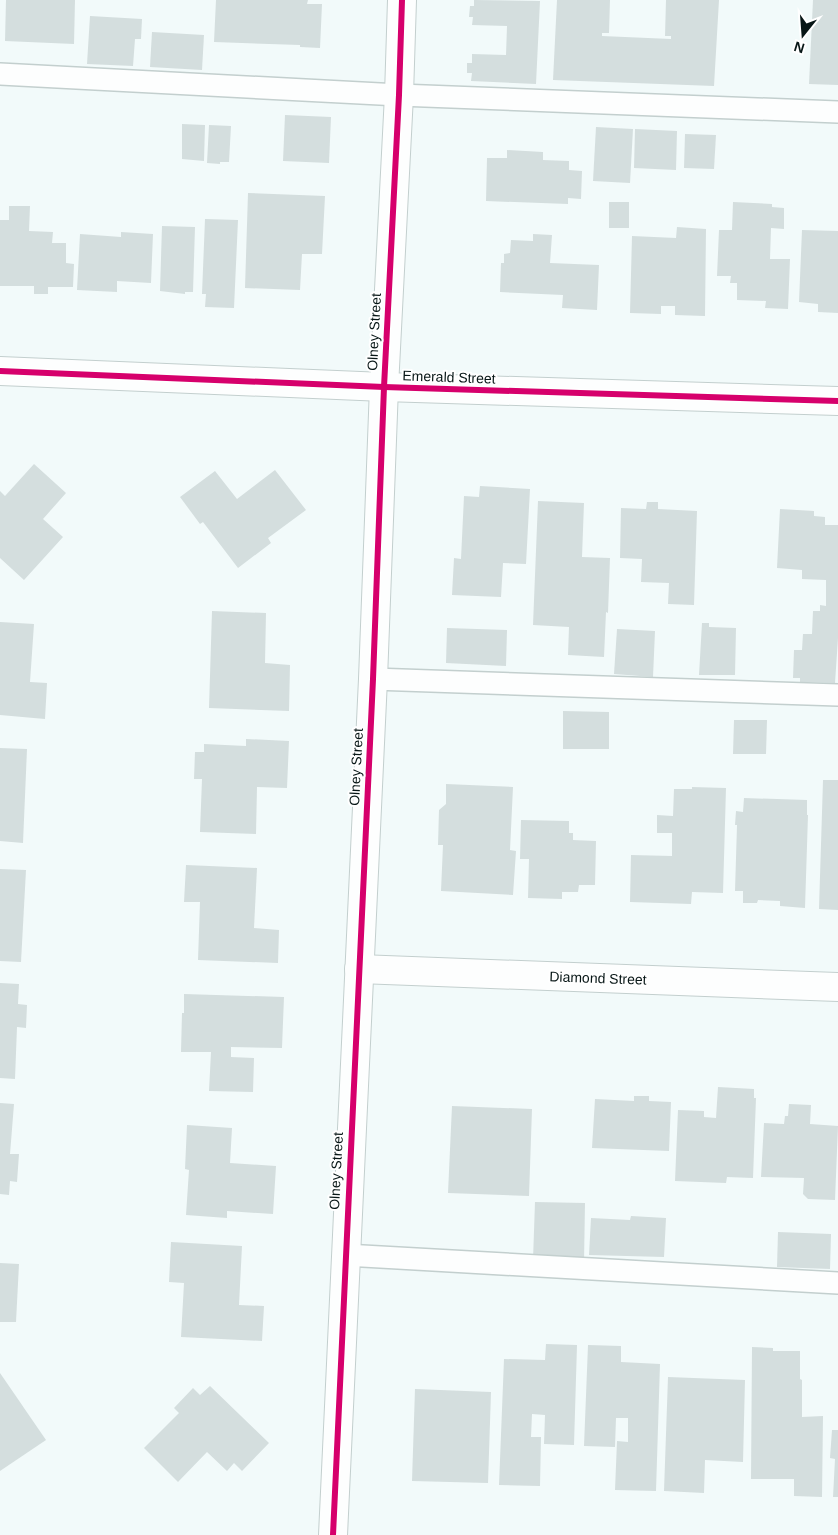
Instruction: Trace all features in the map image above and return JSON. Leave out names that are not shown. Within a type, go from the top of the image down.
[{"type":"street","name":"Olney Street","points":[[333,1535],[402,0]]},
{"type":"street","name":"Emerald Street","points":[[0,371],[384,387],[838,401]]},
{"type":"street","name":"Diamond Street","points":[[358,969],[838,987]]},
{"type":"lane","points":[[0,74],[399,94],[838,112]]},
{"type":"lane","points":[[373,678],[838,695]]},
{"type":"lane","points":[[345,1255],[838,1282]]},
{"type":"building","points":[[6,0],[75,0],[74,44],[5,41]]},
{"type":"building","points":[[216,0],[308,0],[307,4],[322,4],[320,48],[300,47],[300,45],[214,42]]},
{"type":"building","points":[[474,0],[540,1],[536,84],[471,81],[472,73],[467,73],[467,63],[472,63],[472,54],[506,55],[507,26],[472,25],[473,17],[469,17],[470,6],[474,6]]},
{"type":"building","points":[[557,0],[610,0],[609,33],[602,33],[602,36],[671,39],[671,36],[665,36],[666,0],[719,0],[714,86],[553,80]]},
{"type":"building","points":[[813,0],[838,0],[838,85],[809,84]]},
{"type":"building","points":[[90,16],[142,19],[141,39],[135,39],[133,66],[87,64]]},
{"type":"building","points":[[152,32],[204,35],[202,70],[150,67]]},
{"type":"building","points":[[285,115],[331,117],[329,163],[283,161]]},
{"type":"building","points":[[182,124],[205,125],[204,161],[182,159]]},
{"type":"building","points":[[209,125],[231,126],[229,162],[220,162],[220,164],[207,163]]},
{"type":"building","points":[[596,127],[633,129],[630,183],[593,181]]},
{"type":"building","points":[[635,129],[677,131],[676,170],[634,168]]},
{"type":"building","points":[[685,134],[716,135],[714,169],[684,168]]},
{"type":"building","points":[[507,150],[543,152],[543,160],[569,161],[569,170],[582,171],[581,199],[568,198],[568,204],[486,201],[487,158],[507,158]]},
{"type":"building","points":[[248,193],[325,196],[322,254],[302,254],[300,290],[245,288]]},
{"type":"building","points":[[609,202],[629,202],[629,228],[609,228]]},
{"type":"building","points":[[733,202],[772,204],[772,207],[784,208],[784,229],[771,228],[770,259],[790,259],[788,309],[765,308],[766,301],[737,300],[737,283],[730,283],[731,276],[717,276],[719,230],[732,230]]},
{"type":"building","points":[[9,206],[30,206],[29,231],[53,232],[52,243],[66,243],[66,263],[74,264],[73,287],[48,287],[48,294],[34,294],[34,286],[0,286],[0,220],[9,220]]},
{"type":"building","points":[[205,219],[238,220],[234,308],[205,307],[206,294],[202,294]]},
{"type":"building","points":[[162,226],[195,227],[193,292],[185,292],[185,294],[160,291]]},
{"type":"building","points":[[677,227],[706,229],[705,316],[675,315],[675,306],[661,306],[661,314],[630,313],[632,236],[676,238]]},
{"type":"building","points":[[802,230],[838,231],[838,313],[818,312],[818,304],[799,302]]},
{"type":"building","points":[[121,232],[153,234],[151,283],[117,281],[117,292],[77,290],[80,234],[121,237]]},
{"type":"building","points":[[533,234],[552,235],[550,263],[599,265],[597,310],[562,308],[563,295],[500,292],[501,263],[504,263],[504,254],[510,253],[511,240],[533,241]]},
{"type":"building","points":[[34,464],[66,493],[43,519],[63,537],[24,580],[0,558],[0,491],[5,496]]},
{"type":"building","points":[[275,470],[306,510],[268,538],[271,543],[238,568],[203,522],[200,524],[180,497],[215,471],[237,499]]},
{"type":"building","points":[[480,486],[530,489],[526,564],[503,563],[501,597],[452,595],[454,558],[461,559],[464,496],[479,497]]},
{"type":"building","points":[[538,501],[584,503],[582,557],[610,558],[604,657],[568,655],[569,627],[533,625]]},
{"type":"building","points":[[647,502],[658,502],[658,509],[697,511],[694,605],[668,604],[669,583],[641,582],[642,559],[620,558],[621,508],[646,509]]},
{"type":"building","points":[[780,509],[814,511],[814,516],[825,517],[825,525],[838,525],[838,638],[835,683],[800,682],[800,678],[793,678],[794,650],[802,650],[803,634],[812,634],[813,611],[820,611],[820,605],[826,606],[826,580],[802,579],[802,570],[777,568]]},
{"type":"building","points":[[212,611],[266,613],[265,663],[290,665],[289,711],[209,708]]},
{"type":"building","points":[[0,622],[34,624],[30,682],[47,683],[45,719],[0,715]]},
{"type":"building","points":[[702,623],[709,623],[709,627],[736,628],[735,675],[699,675]]},
{"type":"building","points":[[447,628],[507,630],[506,666],[446,663]]},
{"type":"building","points":[[617,629],[655,631],[653,677],[614,674]]},
{"type":"building","points":[[563,711],[609,712],[609,749],[563,749]]},
{"type":"building","points":[[734,720],[767,720],[766,754],[733,754]]},
{"type":"building","points":[[246,739],[289,741],[287,788],[257,787],[256,834],[200,832],[202,779],[194,779],[195,752],[204,752],[204,744],[246,746]]},
{"type":"building","points":[[0,748],[27,749],[23,843],[0,841]]},
{"type":"building","points":[[823,780],[838,780],[838,910],[819,909]]},
{"type":"building","points":[[446,784],[513,787],[510,850],[516,851],[513,895],[441,891],[443,845],[438,845],[439,810],[446,804]]},
{"type":"building","points":[[692,787],[726,788],[723,893],[692,892],[691,904],[630,902],[631,855],[672,856],[672,833],[657,833],[657,815],[673,816],[674,789],[692,789]]},
{"type":"building","points":[[744,798],[807,800],[805,908],[780,906],[780,901],[758,900],[757,903],[743,903],[743,891],[735,891],[736,811],[743,812]]},
{"type":"building","points":[[521,820],[569,821],[569,833],[573,833],[573,840],[596,841],[595,885],[579,885],[578,892],[562,892],[562,899],[528,898],[529,859],[520,859]]},
{"type":"building","points":[[186,865],[257,868],[254,928],[279,930],[278,963],[198,960],[200,902],[184,902]]},
{"type":"building","points":[[0,869],[26,870],[21,962],[0,961]]},
{"type":"building","points":[[0,983],[19,984],[18,1004],[27,1005],[26,1028],[17,1027],[15,1079],[0,1078]]},
{"type":"building","points":[[184,994],[284,997],[282,1048],[231,1047],[231,1057],[254,1058],[253,1092],[209,1091],[211,1052],[181,1052]]},
{"type":"building","points":[[718,1087],[754,1089],[754,1098],[756,1098],[753,1178],[727,1177],[726,1183],[675,1181],[678,1110],[704,1111],[704,1117],[716,1118]]},
{"type":"building","points":[[634,1096],[649,1096],[649,1101],[671,1102],[669,1151],[592,1148],[595,1099],[634,1101]]},
{"type":"building","points":[[0,1103],[14,1104],[10,1154],[19,1154],[17,1182],[10,1181],[9,1195],[0,1194]]},
{"type":"building","points":[[789,1104],[811,1105],[810,1124],[838,1126],[835,1200],[808,1199],[803,1194],[804,1178],[761,1177],[764,1123],[784,1124],[785,1116],[788,1116]]},
{"type":"building","points":[[452,1106],[532,1109],[529,1196],[448,1193]]},
{"type":"building","points":[[187,1125],[232,1128],[230,1163],[276,1166],[273,1214],[227,1211],[227,1218],[186,1215],[189,1170],[185,1169]]},
{"type":"building","points":[[535,1202],[585,1203],[584,1262],[533,1260]]},
{"type":"building","points":[[631,1216],[666,1218],[664,1257],[589,1255],[591,1218],[630,1220]]},
{"type":"building","points":[[778,1232],[831,1234],[830,1269],[777,1267]]},
{"type":"building","points":[[171,1242],[242,1246],[239,1305],[264,1306],[262,1341],[181,1337],[184,1283],[169,1282]]},
{"type":"building","points":[[0,1263],[19,1264],[16,1322],[0,1322]]},
{"type":"building","points":[[546,1344],[577,1345],[574,1445],[544,1444],[545,1415],[532,1414],[531,1437],[541,1437],[540,1486],[499,1485],[504,1359],[545,1360]]},
{"type":"building","points":[[588,1345],[621,1346],[621,1362],[660,1364],[656,1491],[615,1490],[617,1441],[628,1442],[628,1418],[616,1418],[615,1447],[584,1446]]},
{"type":"building","points":[[752,1347],[773,1348],[773,1351],[800,1351],[802,1417],[823,1416],[822,1497],[794,1496],[794,1479],[751,1479]]},
{"type":"building","points":[[0,1373],[46,1440],[0,1471]]},
{"type":"building","points":[[668,1377],[745,1380],[743,1462],[705,1460],[704,1493],[664,1491]]},
{"type":"building","points":[[210,1386],[269,1443],[242,1471],[234,1463],[227,1471],[207,1452],[178,1482],[144,1448],[179,1413],[174,1408],[193,1388],[200,1395]]},
{"type":"building","points":[[415,1389],[491,1392],[488,1483],[412,1481]]},
{"type":"building","points":[[832,1430],[838,1430],[838,1497],[833,1497],[835,1459],[830,1458]]},
{"type":"cycle path","points":[[333,1535],[373,679],[402,0]]},
{"type":"cycle path","points":[[0,371],[384,387],[838,401]]}]
